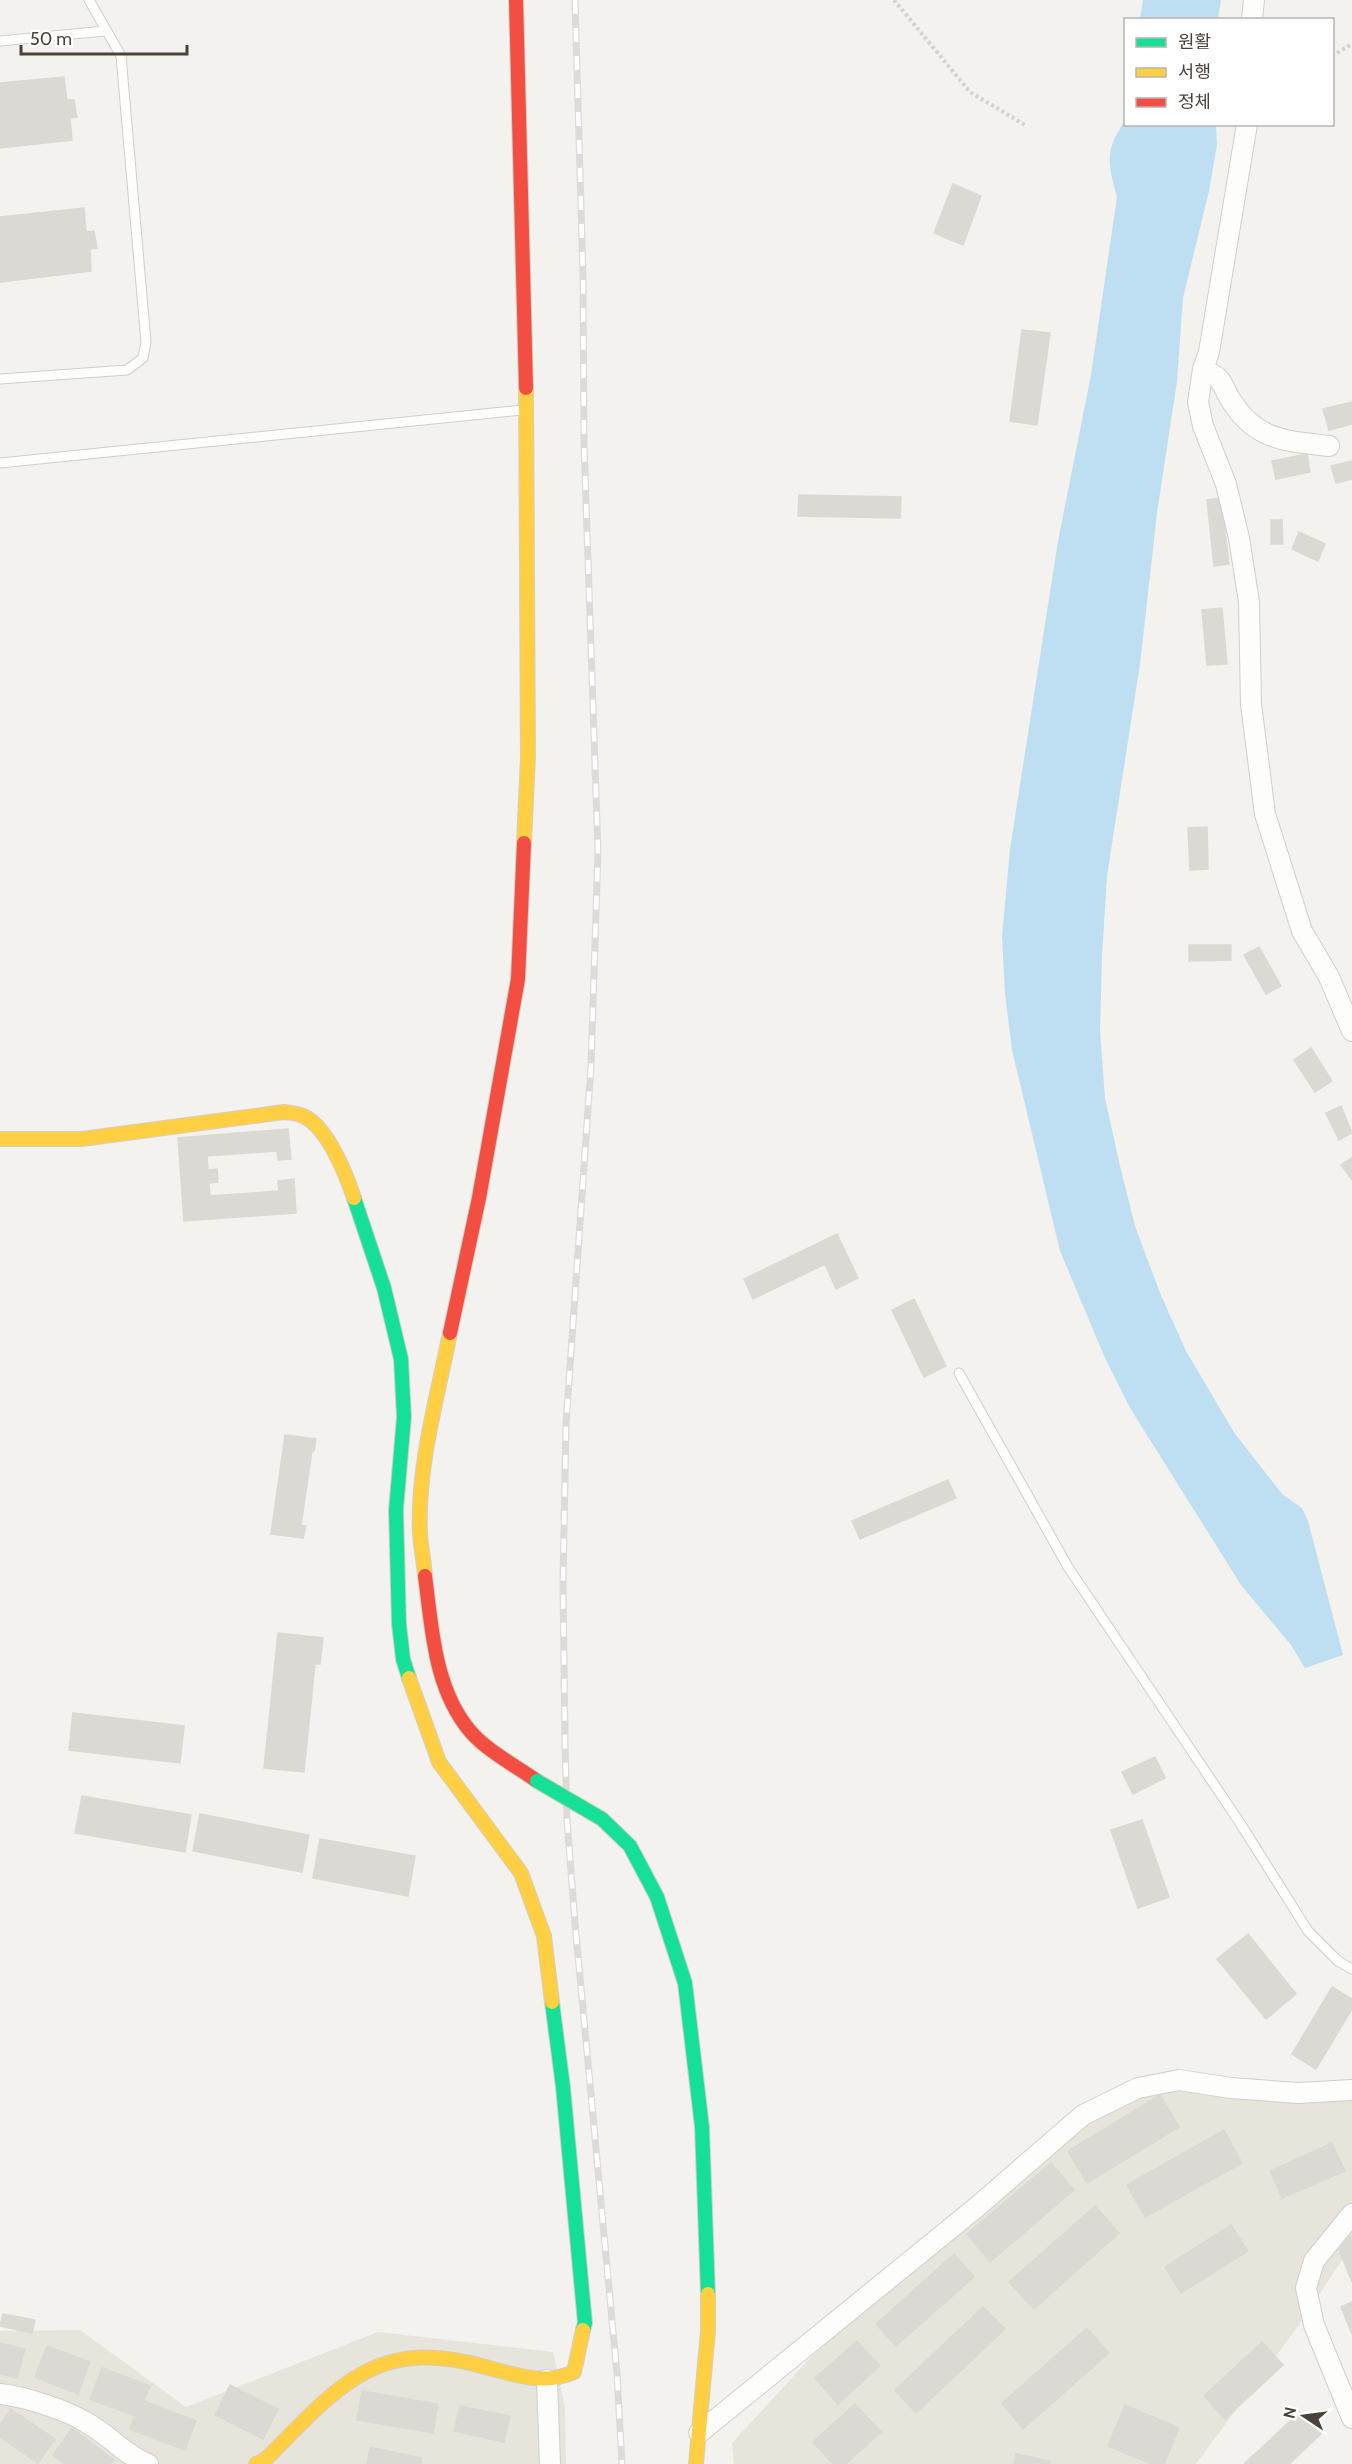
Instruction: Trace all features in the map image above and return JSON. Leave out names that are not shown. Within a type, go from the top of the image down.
[{"type":"main road","points":[[516,0],[527,410],[528,757],[518,979],[479,1198],[442,1366],[422,1481],[420,1533],[435,1655],[450,1697],[470,1731],[492,1750],[537,1781],[602,1819],[630,1846],[657,1897],[685,1983],[702,2127],[707,2237],[708,2331],[696,2464]]},
{"type":"main road","points":[[0,1139],[82,1138],[284,1112],[304,1116],[326,1136],[353,1194],[384,1288],[401,1359],[404,1417],[396,1510],[399,1624],[403,1659],[439,1762],[521,1873],[544,1936],[563,2087],[585,2323],[574,2372],[564,2379],[547,2380],[445,2356],[416,2357],[383,2366],[358,2375],[342,2385],[265,2460],[256,2464]]},
{"type":"street","points":[[1252,18],[1254,0]]},
{"type":"street","points":[[1247,126],[1209,352],[1203,369],[1198,402],[1203,426],[1226,484],[1239,538],[1249,602],[1251,704],[1265,814],[1302,931],[1329,977],[1352,1031]]},
{"type":"street","points":[[1203,369],[1220,377],[1232,402],[1245,419],[1265,435],[1294,442],[1329,446]]},
{"type":"street","points":[[403,1659],[435,1655]]},
{"type":"street","points":[[699,2433],[978,2206],[1083,2115],[1138,2088],[1179,2080],[1231,2088],[1298,2093],[1352,2090]]},
{"type":"street","points":[[1352,2214],[1314,2261],[1306,2288],[1314,2325],[1352,2418]]},
{"type":"street","points":[[547,2380],[550,2464]]},
{"type":"street","points":[[0,2394],[28,2399],[89,2424],[117,2446],[148,2464]]},
{"type":"lane","points":[[0,379],[127,370],[143,358],[146,342],[121,56],[88,0]]},
{"type":"lane","points":[[0,41],[105,31]]},
{"type":"lane","points":[[0,463],[527,410]]},
{"type":"lane","points":[[959,1373],[1068,1567],[1240,1822],[1308,1931],[1338,1961],[1352,1969]]},
{"type":"path","points":[[894,0],[970,92],[1025,125]]},
{"type":"path","points":[[1334,55],[1350,49],[1352,44]]},
{"type":"shaded area","points":[[1150,2084],[1352,2096],[1352,2245],[1301,2322],[1196,2464],[734,2464],[732,2443],[811,2357],[1042,2150]]},
{"type":"shaded area","points":[[80,2330],[186,2407],[378,2332],[553,2352],[565,2407],[566,2464],[0,2464],[0,2331]]},
{"type":"water","points":[[1143,0],[1221,0],[1218,18],[1140,18]]},
{"type":"water","points":[[1124,119],[1124,126],[1216,126],[1217,145],[1209,191],[1183,298],[1177,381],[1157,513],[1140,664],[1107,876],[1100,1031],[1105,1098],[1135,1226],[1160,1293],[1186,1351],[1235,1434],[1283,1495],[1302,1508],[1308,1521],[1343,1655],[1305,1668],[1291,1645],[1241,1585],[1130,1408],[1105,1358],[1060,1251],[1012,1050],[1005,994],[1002,936],[1010,849],[1058,541],[1091,375],[1117,197],[1111,171],[1110,151]]},
{"type":"building","points":[[64,77],[67,100],[74,100],[77,117],[70,118],[72,140],[0,148],[0,83]]},
{"type":"building","points":[[953,184],[981,196],[963,245],[934,233]]},
{"type":"building","points":[[84,208],[86,232],[94,231],[97,248],[90,249],[91,271],[0,282],[0,217]]},
{"type":"building","points":[[1022,330],[1050,333],[1037,425],[1010,421]]},
{"type":"building","points":[[1352,402],[1352,424],[1329,430],[1323,409]]},
{"type":"building","points":[[1307,454],[1310,472],[1276,479],[1272,461]]},
{"type":"building","points":[[1352,461],[1352,479],[1336,483],[1331,466]]},
{"type":"building","points":[[799,495],[901,497],[900,518],[798,516]]},
{"type":"building","points":[[1221,498],[1229,564],[1214,566],[1207,500]]},
{"type":"building","points":[[1271,520],[1282,520],[1283,544],[1271,544]]},
{"type":"building","points":[[1299,532],[1325,544],[1318,561],[1292,549]]},
{"type":"building","points":[[1222,608],[1227,664],[1207,665],[1202,610]]},
{"type":"building","points":[[1207,827],[1208,869],[1190,870],[1188,828]]},
{"type":"building","points":[[1189,945],[1231,945],[1231,960],[1189,961]]},
{"type":"building","points":[[1259,947],[1281,986],[1266,994],[1244,955]]},
{"type":"building","points":[[1311,1048],[1332,1081],[1315,1092],[1294,1060]]},
{"type":"building","points":[[1341,1106],[1352,1133],[1339,1140],[1326,1113]]},
{"type":"building","points":[[288,1129],[291,1159],[278,1160],[277,1151],[207,1156],[208,1170],[217,1169],[218,1182],[209,1183],[210,1196],[279,1191],[278,1181],[294,1179],[296,1213],[184,1221],[178,1138]]},
{"type":"building","points":[[1352,1158],[1352,1180],[1341,1165]]},
{"type":"building","points":[[837,1234],[858,1278],[836,1289],[825,1264],[753,1299],[744,1279]]},
{"type":"building","points":[[914,1299],[946,1366],[924,1377],[892,1310]]},
{"type":"building","points":[[285,1435],[316,1439],[314,1451],[312,1451],[301,1525],[306,1526],[303,1538],[271,1534]]},
{"type":"building","points":[[948,1480],[956,1498],[860,1539],[852,1521]]},
{"type":"building","points":[[278,1633],[323,1638],[320,1664],[315,1664],[304,1772],[264,1768]]},
{"type":"building","points":[[73,1713],[184,1726],[180,1763],[69,1750]]},
{"type":"building","points":[[1155,1757],[1165,1778],[1133,1794],[1122,1772]]},
{"type":"building","points":[[82,1796],[191,1815],[185,1852],[75,1833]]},
{"type":"building","points":[[200,1814],[309,1835],[302,1872],[193,1851]]},
{"type":"building","points":[[1142,1820],[1169,1897],[1138,1908],[1111,1830]]},
{"type":"building","points":[[320,1839],[415,1856],[408,1896],[313,1878]]},
{"type":"building","points":[[1248,1934],[1296,1994],[1266,2019],[1217,1959]]},
{"type":"building","points":[[1332,1987],[1352,1999],[1352,2009],[1316,2069],[1292,2054]]},
{"type":"building","points":[[1160,2095],[1179,2127],[1087,2183],[1068,2151]]},
{"type":"building","points":[[1224,2130],[1242,2163],[1145,2217],[1127,2185]]},
{"type":"building","points":[[1332,2143],[1345,2171],[1282,2198],[1270,2171]]},
{"type":"building","points":[[1051,2163],[1074,2190],[990,2262],[967,2234]]},
{"type":"building","points":[[1095,2206],[1119,2233],[1034,2309],[1009,2282]]},
{"type":"building","points":[[1231,2225],[1248,2251],[1181,2293],[1165,2267]]},
{"type":"building","points":[[1352,2236],[1352,2282],[1336,2242]]},
{"type":"building","points":[[954,2254],[974,2277],[896,2346],[876,2324]]},
{"type":"building","points":[[1352,2302],[1352,2334],[1341,2307]]},
{"type":"building","points":[[983,2307],[1005,2329],[916,2413],[895,2390]]},
{"type":"building","points":[[3,2314],[35,2320],[32,2333],[0,2326]]},
{"type":"building","points":[[1087,2328],[1109,2353],[1023,2429],[1002,2403]]},
{"type":"building","points":[[857,2341],[880,2366],[838,2404],[815,2378]]},
{"type":"building","points":[[1262,2342],[1283,2365],[1225,2419],[1204,2396]]},
{"type":"building","points":[[0,2343],[25,2349],[17,2378],[0,2374]]},
{"type":"building","points":[[47,2346],[90,2362],[78,2394],[35,2377]]},
{"type":"building","points":[[102,2368],[150,2386],[144,2401],[196,2421],[185,2450],[130,2429],[135,2416],[90,2399]]},
{"type":"building","points":[[230,2385],[278,2409],[263,2439],[215,2415]]},
{"type":"building","points":[[362,2391],[438,2404],[433,2433],[357,2420]]},
{"type":"building","points":[[855,2404],[881,2432],[846,2464],[833,2464],[813,2442]]},
{"type":"building","points":[[1125,2405],[1179,2428],[1164,2464],[1151,2464],[1108,2446]]},
{"type":"building","points":[[460,2406],[510,2416],[504,2442],[454,2431]]},
{"type":"building","points":[[11,2409],[55,2439],[38,2463],[0,2437],[0,2425]]},
{"type":"building","points":[[1300,2412],[1321,2434],[1289,2464],[1244,2464]]},
{"type":"building","points":[[72,2428],[114,2460],[111,2464],[65,2464],[53,2455]]},
{"type":"building","points":[[370,2447],[422,2458],[421,2464],[367,2464]]},
{"type":"building","points":[[1016,2454],[1050,2461],[1049,2464],[1014,2464]]},
{"type":"railway","points":[[575,0],[583,276],[584,444],[598,852],[591,1066],[566,1424],[563,1582],[565,1744],[567,1820],[575,1923],[617,2374],[622,2464]]},
{"type":"traffic: fast","points":[[354,1198],[384,1288],[401,1359],[404,1417],[396,1510],[399,1624],[403,1659],[409,1678]]},
{"type":"traffic: fast","points":[[537,1781],[602,1819]]},
{"type":"traffic: fast","points":[[602,1819],[630,1846],[657,1897],[685,1983],[702,2127],[708,2294]]},
{"type":"traffic: fast","points":[[552,2002],[563,2087],[585,2323],[583,2330]]},
{"type":"traffic: slow","points":[[524,843],[528,757],[526,388]]},
{"type":"traffic: slow","points":[[0,1139],[82,1139],[284,1112],[294,1113],[312,1121],[328,1140],[341,1164],[354,1198]]},
{"type":"traffic: slow","points":[[425,1576],[420,1534],[422,1484],[429,1433],[450,1333]]},
{"type":"traffic: slow","points":[[409,1678],[439,1762],[521,1873],[544,1936],[552,2002]]},
{"type":"traffic: slow","points":[[696,2464],[708,2331],[708,2294]]},
{"type":"traffic: slow","points":[[256,2464],[265,2460],[338,2390],[362,2374],[388,2363],[417,2358],[450,2359],[521,2376],[553,2378],[574,2372],[583,2330]]},
{"type":"traffic: jam","points":[[516,0],[526,388]]},
{"type":"traffic: jam","points":[[450,1333],[479,1198],[518,979],[524,843]]},
{"type":"traffic: jam","points":[[425,1576],[437,1657],[442,1677],[458,1714],[470,1731],[485,1745],[537,1781]]}]
